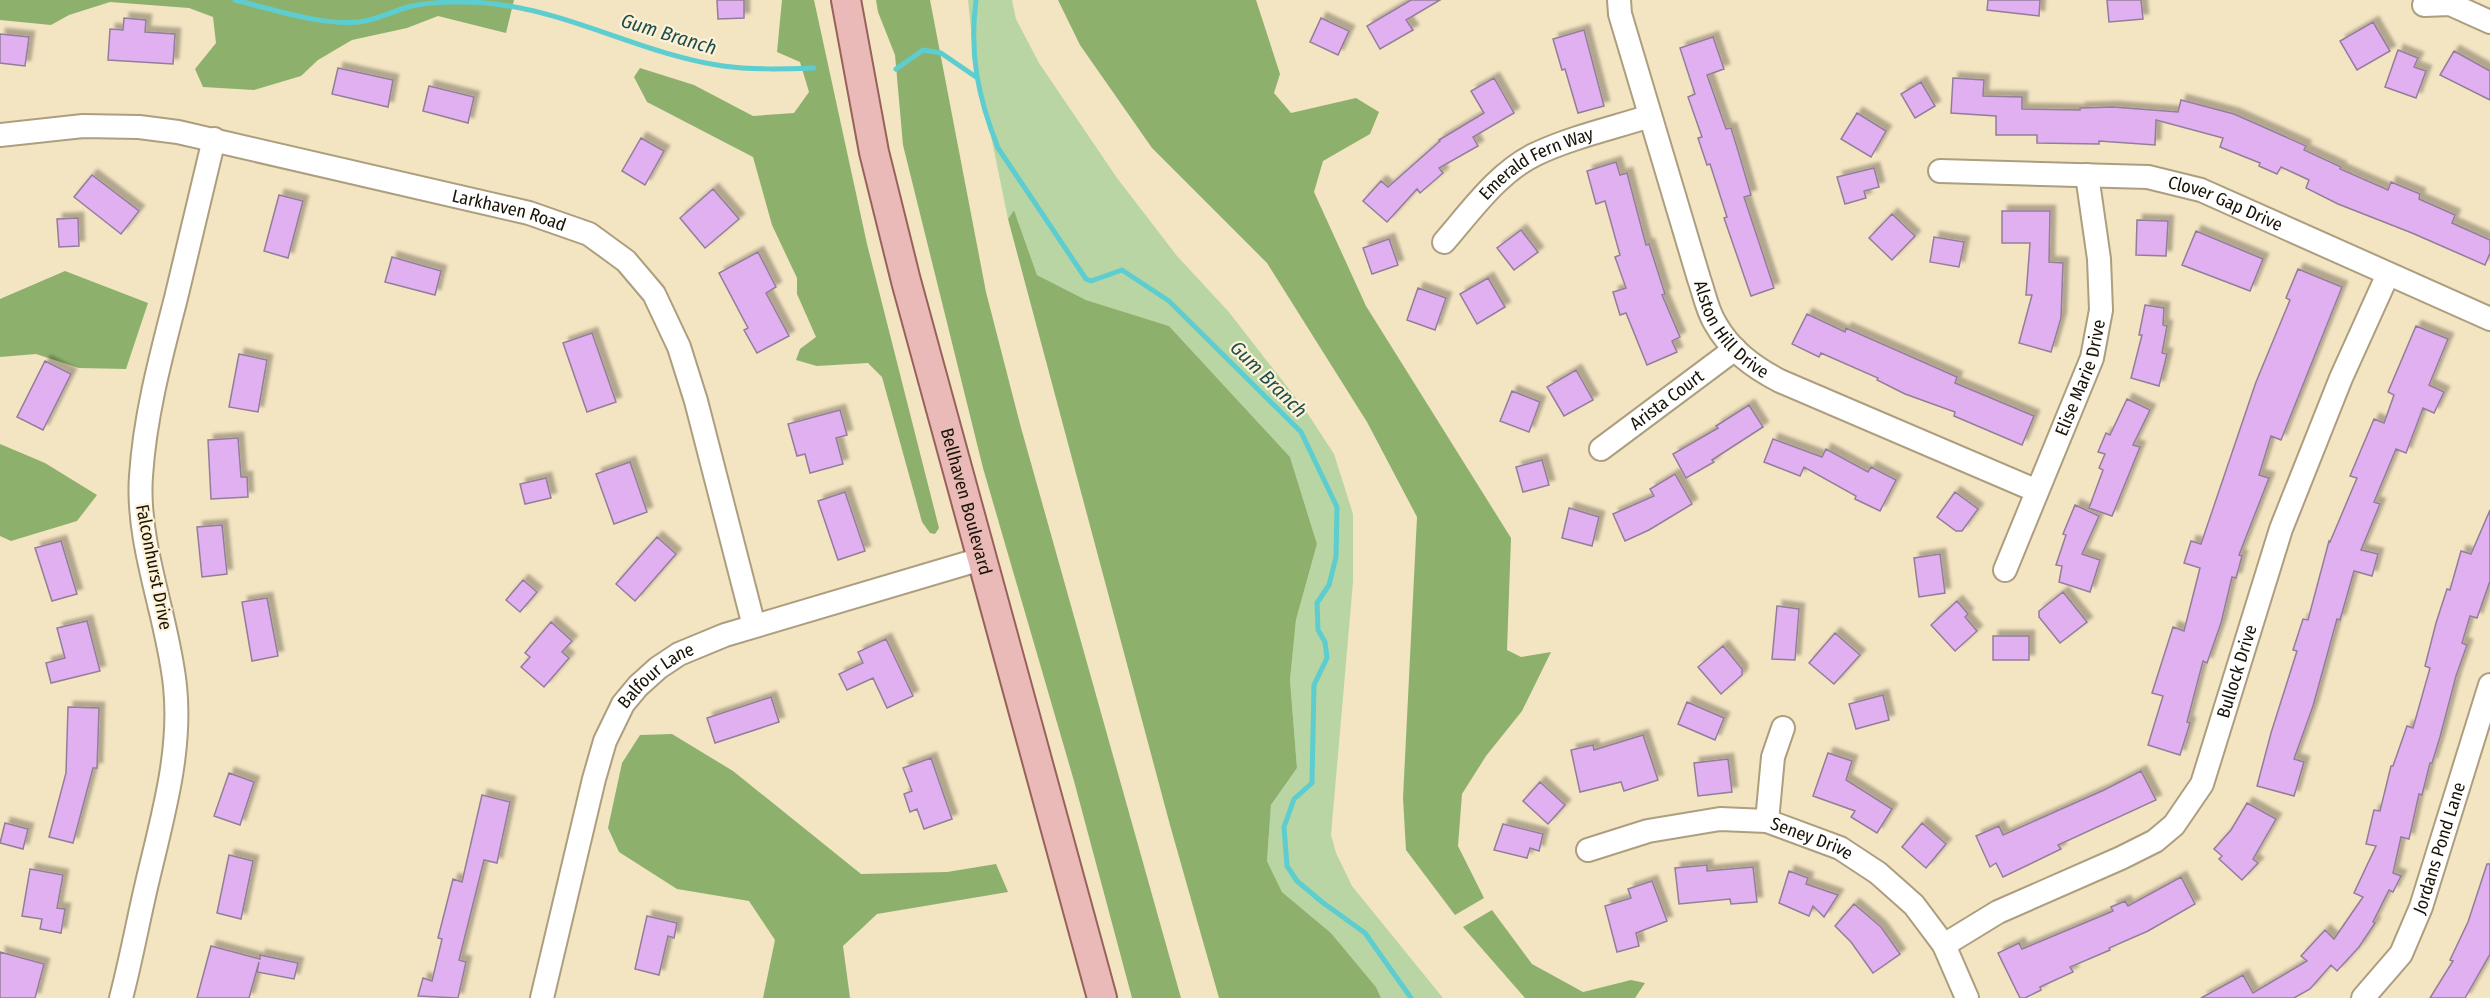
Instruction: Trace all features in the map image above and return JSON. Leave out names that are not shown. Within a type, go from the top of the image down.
[{"type":"main road","name":"Bellhaven Boulevard","points":[[846,0],[874,152],[906,281],[1102,998]]},
{"type":"street","name":"Alston Hill Drive","points":[[1619,0],[1620,15],[1714,322],[1735,349],[1753,367],[1780,381],[2037,491]]},
{"type":"street","points":[[2424,5],[2450,4],[2490,22]]},
{"type":"street","name":"Emerald Fern Way","points":[[1444,242],[1484,196],[1536,154],[1650,116]]},
{"type":"street","name":"Larkhaven Road","points":[[0,135],[83,126],[139,127],[214,139],[529,213],[589,234],[609,246],[626,261],[654,294],[679,346],[696,401],[754,626]]},
{"type":"street","name":"Falconhurst Drive","points":[[121,998],[159,833],[173,761],[176,725],[175,687],[167,633],[145,536],[141,506],[144,443],[159,367],[214,139]]},
{"type":"street","name":"Clover Gap Drive","points":[[1940,171],[2148,177],[2201,190],[2490,319]]},
{"type":"street","name":"Elise Marie Drive","points":[[2005,570],[2092,358],[2101,310],[2099,259],[2087,175]]},
{"type":"street","name":"Bullock Drive","points":[[1944,945],[1998,912],[2155,841],[2174,825],[2189,805],[2202,784],[2282,529],[2341,378],[2388,274]]},
{"type":"street","name":"Arista Court","points":[[1600,449],[1735,349]]},
{"type":"street","name":"Balfour Lane","points":[[542,998],[594,779],[613,722],[623,704],[638,686],[672,658],[694,646],[981,559]]},
{"type":"street","name":"Jordans Pond Lane","points":[[2363,998],[2401,954],[2421,907],[2490,685]]},
{"type":"street","points":[[1767,821],[1773,756],[1783,728]]},
{"type":"street","name":"Seney Drive","points":[[1588,850],[1648,831],[1720,819],[1767,821],[1840,848],[1878,873],[1914,905],[1944,945],[1967,998]]},
{"type":"green space","points":[[0,0],[514,0],[506,33],[438,16],[407,28],[352,40],[318,60],[301,76],[254,90],[203,87],[195,69],[216,43],[213,17],[189,8],[110,2],[69,15],[51,25],[0,20]]},
{"type":"green space","points":[[782,0],[814,0],[867,244],[939,528],[935,534],[930,533],[922,522],[882,377],[868,363],[817,366],[796,360],[800,349],[816,337],[797,294],[797,278],[772,225],[753,157],[647,102],[634,77],[640,68],[694,85],[753,116],[794,113],[809,92],[800,62],[777,52]]},
{"type":"green space","points":[[876,0],[930,0],[986,292],[1020,424],[1181,998],[1132,998],[1074,781],[983,468],[903,145],[895,55],[878,12]]},
{"type":"green space","points":[[968,0],[1012,0],[1016,19],[1039,63],[1117,178],[1177,256],[1228,311],[1306,411],[1334,454],[1353,514],[1353,582],[1331,835],[1336,853],[1352,886],[1443,998],[1381,998],[1376,987],[1331,933],[1282,892],[1267,861],[1271,805],[1297,768],[1290,680],[1296,620],[1317,544],[1290,457],[1169,326],[1086,300],[1037,275],[1014,210],[1008,219],[989,126],[976,77]]},
{"type":"green space","points":[[1058,0],[1256,0],[1280,74],[1274,93],[1291,113],[1356,98],[1379,112],[1370,134],[1323,161],[1314,192],[1366,306],[1511,538],[1507,650],[1521,657],[1551,652],[1522,711],[1486,756],[1462,794],[1458,846],[1484,898],[1455,915],[1406,850],[1403,798],[1417,517],[1367,422],[1267,263],[1152,148],[1080,45]]},
{"type":"green space","points":[[1014,210],[1037,275],[1086,300],[1169,326],[1290,457],[1317,544],[1296,620],[1290,680],[1297,768],[1271,805],[1267,861],[1282,892],[1331,933],[1376,987],[1381,998],[1219,998],[1170,825],[1008,219]]},
{"type":"green space","points":[[65,271],[148,303],[126,369],[79,368],[36,354],[0,357],[0,299]]},
{"type":"green space","points":[[0,444],[45,463],[97,495],[77,521],[11,541],[0,536]]},
{"type":"green space","points":[[672,734],[733,771],[861,874],[947,872],[996,864],[1008,892],[877,914],[843,946],[850,998],[763,998],[775,940],[749,901],[677,889],[619,852],[608,828],[622,763],[640,735]]},
{"type":"green space","points":[[1492,910],[1532,964],[1583,992],[1631,980],[1645,983],[1635,998],[1525,998],[1463,927]]},
{"type":"building","points":[[717,0],[744,0],[744,18],[718,19]]},
{"type":"building","points":[[1411,0],[1440,0],[1406,20],[1413,30],[1380,49],[1367,26]]},
{"type":"building","points":[[1988,0],[2040,0],[2039,16],[1987,10]]},
{"type":"building","points":[[2107,0],[2141,0],[2143,19],[2109,22]]},
{"type":"building","points":[[124,18],[146,20],[145,32],[175,34],[173,64],[108,60],[110,29],[123,30]]},
{"type":"building","points":[[1321,18],[1349,31],[1338,55],[1310,42]]},
{"type":"building","points":[[2373,22],[2390,51],[2357,70],[2340,41]]},
{"type":"building","points":[[1584,30],[1604,106],[1578,113],[1553,39]]},
{"type":"building","points":[[0,34],[29,37],[25,66],[0,63]]},
{"type":"building","points":[[1713,37],[1724,69],[1707,75],[1726,129],[1731,128],[1751,195],[1744,197],[1774,288],[1751,296],[1724,218],[1727,217],[1710,164],[1707,165],[1698,138],[1702,137],[1688,97],[1695,94],[1680,48]]},
{"type":"building","points":[[2398,50],[2418,58],[2414,67],[2426,71],[2416,98],[2385,87]]},
{"type":"building","points":[[2454,51],[2490,71],[2490,100],[2440,75]]},
{"type":"building","points":[[338,68],[393,80],[388,107],[332,94]]},
{"type":"building","points":[[1494,78],[1514,113],[1473,137],[1478,146],[1439,168],[1443,173],[1420,193],[1417,189],[1387,222],[1363,201],[1381,181],[1388,187],[1439,140],[1484,113],[1471,91]]},
{"type":"building","points":[[1953,78],[1984,80],[1983,96],[2022,97],[2022,109],[2080,110],[2080,108],[2113,107],[2178,112],[2181,100],[2234,114],[2306,146],[2304,150],[2388,190],[2391,182],[2420,194],[2419,199],[2455,215],[2452,223],[2490,240],[2490,253],[2485,265],[2338,204],[2306,188],[2309,180],[2281,167],[2277,174],[2259,166],[2260,163],[2220,147],[2223,138],[2156,120],[2155,145],[2099,141],[2099,144],[2037,143],[2037,135],[1996,135],[1996,116],[1951,113]]},
{"type":"building","points":[[1921,82],[1935,106],[1915,118],[1901,94]]},
{"type":"building","points":[[429,86],[474,97],[468,123],[423,111]]},
{"type":"building","points":[[1857,113],[1886,131],[1871,157],[1841,139]]},
{"type":"building","points":[[641,138],[664,151],[645,185],[622,171]]},
{"type":"building","points":[[1616,162],[1620,175],[1627,173],[1646,245],[1649,244],[1665,294],[1662,295],[1680,337],[1672,341],[1677,352],[1647,365],[1626,313],[1620,315],[1613,292],[1626,288],[1615,257],[1620,255],[1605,201],[1596,204],[1587,171]]},
{"type":"building","points":[[1874,168],[1879,187],[1864,191],[1866,198],[1845,204],[1837,177]]},
{"type":"building","points":[[92,175],[139,211],[121,234],[74,197]]},
{"type":"building","points":[[713,189],[739,219],[705,248],[680,218]]},
{"type":"building","points":[[279,195],[303,201],[288,258],[264,251]]},
{"type":"building","points":[[2002,211],[2050,211],[2049,262],[2063,263],[2061,318],[2051,352],[2019,343],[2032,295],[2026,295],[2030,243],[2002,243]]},
{"type":"building","points":[[1892,214],[1915,236],[1892,260],[1869,238]]},
{"type":"building","points":[[78,218],[79,246],[59,247],[57,219]]},
{"type":"building","points":[[2137,220],[2168,221],[2166,256],[2136,255]]},
{"type":"building","points":[[1521,230],[1538,252],[1514,270],[1497,248]]},
{"type":"building","points":[[2196,231],[2263,259],[2250,291],[2182,265]]},
{"type":"building","points":[[1934,237],[1964,242],[1959,267],[1930,262]]},
{"type":"building","points":[[1389,239],[1398,265],[1372,274],[1363,248]]},
{"type":"building","points":[[758,252],[776,287],[766,293],[789,336],[757,353],[744,330],[748,328],[719,273]]},
{"type":"building","points":[[392,257],[441,271],[435,295],[385,282]]},
{"type":"building","points":[[2298,269],[2342,287],[2281,440],[2271,436],[2259,475],[2269,478],[2239,555],[2242,556],[2236,578],[2232,577],[2221,623],[2207,663],[2203,661],[2187,722],[2190,723],[2180,755],[2148,745],[2163,696],[2152,693],[2173,627],[2184,631],[2200,568],[2184,563],[2191,541],[2201,544],[2256,382],[2290,300],[2286,298]]},
{"type":"building","points":[[1488,278],[1505,307],[1477,324],[1460,294]]},
{"type":"building","points":[[1418,288],[1446,298],[1435,330],[1407,320]]},
{"type":"building","points":[[2145,305],[2164,308],[2163,325],[2167,326],[2162,353],[2167,354],[2159,386],[2131,378],[2142,335],[2139,335]]},
{"type":"building","points":[[1807,314],[1845,332],[1846,328],[1957,377],[1955,383],[2034,416],[2022,445],[1954,416],[1955,412],[1905,394],[1877,380],[1878,378],[1821,353],[1819,357],[1792,344]]},
{"type":"building","points":[[2416,326],[2448,339],[2429,385],[2444,392],[2434,413],[2423,408],[2406,453],[2396,449],[2374,502],[2380,504],[2361,550],[2378,554],[2372,576],[2354,571],[2340,620],[2337,619],[2313,706],[2294,759],[2304,762],[2294,796],[2257,786],[2297,651],[2293,650],[2303,619],[2308,620],[2329,541],[2357,478],[2350,476],[2374,419],[2384,423],[2394,395],[2388,392]]},
{"type":"building","points":[[592,333],[616,402],[587,412],[563,343]]},
{"type":"building","points":[[239,354],[267,360],[258,412],[229,407]]},
{"type":"building","points":[[45,361],[71,374],[43,430],[17,417]]},
{"type":"building","points":[[1576,370],[1593,400],[1564,416],[1547,387]]},
{"type":"building","points":[[1512,391],[1540,402],[1529,432],[1500,421]]},
{"type":"building","points":[[2127,399],[2150,410],[2133,445],[2140,447],[2112,516],[2089,508],[2103,470],[2099,468],[2105,454],[2098,452],[2106,433],[2110,435]]},
{"type":"building","points":[[1749,405],[1763,427],[1712,460],[1714,462],[1686,478],[1673,454],[1718,428],[1716,426]]},
{"type":"building","points":[[840,410],[847,435],[836,438],[843,464],[810,473],[805,454],[797,456],[788,424]]},
{"type":"building","points":[[238,438],[241,477],[247,477],[248,497],[211,499],[208,440]]},
{"type":"building","points":[[1773,439],[1822,457],[1826,449],[1868,472],[1871,467],[1896,480],[1880,511],[1855,499],[1856,496],[1804,467],[1800,476],[1764,462]]},
{"type":"building","points":[[1542,460],[1549,485],[1523,492],[1516,467]]},
{"type":"building","points":[[630,462],[647,512],[614,524],[596,474]]},
{"type":"building","points":[[1675,474],[1692,504],[1649,530],[1625,541],[1613,514],[1654,496],[1650,489]]},
{"type":"building","points":[[546,478],[551,498],[525,504],[520,484]]},
{"type":"building","points":[[845,492],[865,551],[838,560],[818,501]]},
{"type":"building","points":[[1955,492],[1978,509],[1962,531],[1956,531],[1937,517]]},
{"type":"building","points":[[2075,505],[2099,516],[2082,554],[2100,560],[2090,592],[2059,582],[2062,566],[2056,565],[2066,535],[2063,534]]},
{"type":"building","points":[[1569,508],[1599,517],[1592,546],[1562,538]]},
{"type":"building","points":[[2490,510],[2490,581],[2477,618],[2470,616],[2462,643],[2467,645],[2422,795],[2419,794],[2409,839],[2401,837],[2393,873],[2401,876],[2393,892],[2389,890],[2373,922],[2375,923],[2359,947],[2337,971],[2331,965],[2310,989],[2294,998],[2201,998],[2243,975],[2253,993],[2307,961],[2301,956],[2325,930],[2334,939],[2363,897],[2354,893],[2376,846],[2366,844],[2374,810],[2380,811],[2391,766],[2393,766],[2407,726],[2413,728],[2430,668],[2425,666],[2436,623],[2447,589],[2450,590],[2461,551],[2471,554]]},
{"type":"building","points":[[222,525],[227,574],[202,577],[197,527]]},
{"type":"building","points":[[657,537],[676,554],[635,601],[616,584]]},
{"type":"building","points":[[61,541],[77,594],[52,601],[35,548]]},
{"type":"building","points":[[1940,554],[1945,593],[1919,597],[1914,558]]},
{"type":"building","points":[[523,580],[537,592],[520,612],[506,600]]},
{"type":"building","points":[[2063,592],[2087,622],[2060,643],[2039,617],[2039,611]]},
{"type":"building","points":[[267,598],[278,656],[252,661],[242,602]]},
{"type":"building","points":[[1957,601],[1968,614],[1965,617],[1977,631],[1955,651],[1931,625]]},
{"type":"building","points":[[1777,606],[1799,609],[1795,660],[1772,659]]},
{"type":"building","points":[[87,621],[100,671],[51,683],[46,663],[65,658],[57,628]]},
{"type":"building","points":[[551,622],[572,641],[562,652],[569,658],[544,687],[521,667],[530,657],[525,653]]},
{"type":"building","points":[[1835,633],[1860,655],[1834,684],[1809,663]]},
{"type":"building","points":[[1993,636],[2029,636],[2029,660],[1993,660]]},
{"type":"building","points":[[886,639],[913,696],[887,708],[873,678],[847,690],[839,674],[863,663],[858,652]]},
{"type":"building","points":[[1723,646],[1742,669],[1742,675],[1721,694],[1698,667]]},
{"type":"building","points":[[1883,695],[1889,720],[1856,729],[1849,704]]},
{"type":"building","points":[[771,697],[779,722],[715,743],[707,718]]},
{"type":"building","points":[[1687,702],[1724,718],[1715,740],[1678,724]]},
{"type":"building","points":[[68,707],[99,708],[97,768],[93,768],[73,843],[49,837],[66,773]]},
{"type":"building","points":[[1643,735],[1658,780],[1624,791],[1621,782],[1580,792],[1571,750],[1593,745],[1594,750]]},
{"type":"building","points":[[1828,753],[1852,761],[1846,780],[1892,809],[1877,833],[1851,817],[1855,811],[1813,796]]},
{"type":"building","points":[[931,758],[952,819],[924,829],[917,809],[910,812],[904,794],[912,791],[903,768]]},
{"type":"building","points":[[1728,759],[1732,792],[1698,796],[1694,763]]},
{"type":"building","points":[[2141,771],[2156,800],[2058,845],[2061,849],[2003,877],[1996,863],[1990,867],[1976,836],[1999,826],[2003,835]]},
{"type":"building","points":[[229,773],[254,782],[240,825],[214,816]]},
{"type":"building","points":[[1540,782],[1565,805],[1548,824],[1523,801]]},
{"type":"building","points":[[482,795],[510,802],[497,863],[484,860],[459,960],[466,962],[458,998],[418,996],[423,978],[432,981],[442,939],[438,938],[453,879],[462,882]]},
{"type":"building","points":[[2247,803],[2276,819],[2253,859],[2258,863],[2242,880],[2219,859],[2222,856],[2214,849],[2231,830]]},
{"type":"building","points":[[5,823],[28,829],[23,849],[0,843]]},
{"type":"building","points":[[1922,823],[1946,844],[1926,868],[1902,847]]},
{"type":"building","points":[[1503,824],[1543,834],[1539,851],[1530,848],[1527,858],[1494,850]]},
{"type":"building","points":[[229,855],[253,861],[241,919],[217,913]]},
{"type":"building","points":[[2487,864],[2490,864],[2490,954],[2465,998],[2430,998],[2453,961],[2450,960],[2468,922]]},
{"type":"building","points":[[1707,865],[1707,871],[1753,867],[1757,902],[1731,904],[1730,899],[1679,904],[1675,868]]},
{"type":"building","points":[[30,869],[63,875],[57,908],[65,909],[61,933],[40,929],[42,919],[22,916]]},
{"type":"building","points":[[1789,871],[1808,878],[1806,884],[1838,895],[1824,917],[1813,906],[1809,916],[1779,903]]},
{"type":"building","points":[[2181,877],[2195,904],[2148,931],[2070,967],[2073,972],[2040,987],[2041,990],[2025,998],[2020,998],[1998,953],[2019,943],[2022,949],[2113,911],[2111,907],[2125,901],[2128,906]]},
{"type":"building","points":[[1652,881],[1667,921],[1636,933],[1639,946],[1617,952],[1605,906],[1631,898],[1628,889]]},
{"type":"building","points":[[1854,904],[1881,927],[1900,954],[1873,973],[1851,942],[1835,926]]},
{"type":"building","points":[[647,916],[677,923],[674,938],[668,936],[659,975],[635,969]]},
{"type":"building","points":[[211,946],[260,959],[260,955],[298,963],[294,979],[257,972],[259,962],[249,998],[197,998]]},
{"type":"building","points":[[0,952],[44,964],[35,998],[0,998]]},
{"type":"waterway","name":"Gum Branch","points":[[235,0],[334,22],[371,20],[408,7],[427,4],[463,2],[495,4],[553,16],[694,61],[745,68],[814,68]]},
{"type":"waterway","name":"Gum Branch","points":[[976,0],[974,39],[977,75],[985,111],[998,148],[1086,279],[1091,281],[1122,270],[1169,301],[1301,432],[1337,507],[1336,557],[1329,585],[1317,603],[1318,630],[1325,642],[1327,658],[1314,685],[1312,783],[1294,799],[1284,827],[1287,866],[1297,881],[1365,933],[1411,998]]},
{"type":"waterway","name":"Gum Branch","points":[[896,69],[923,50],[941,53],[976,77]]}]
